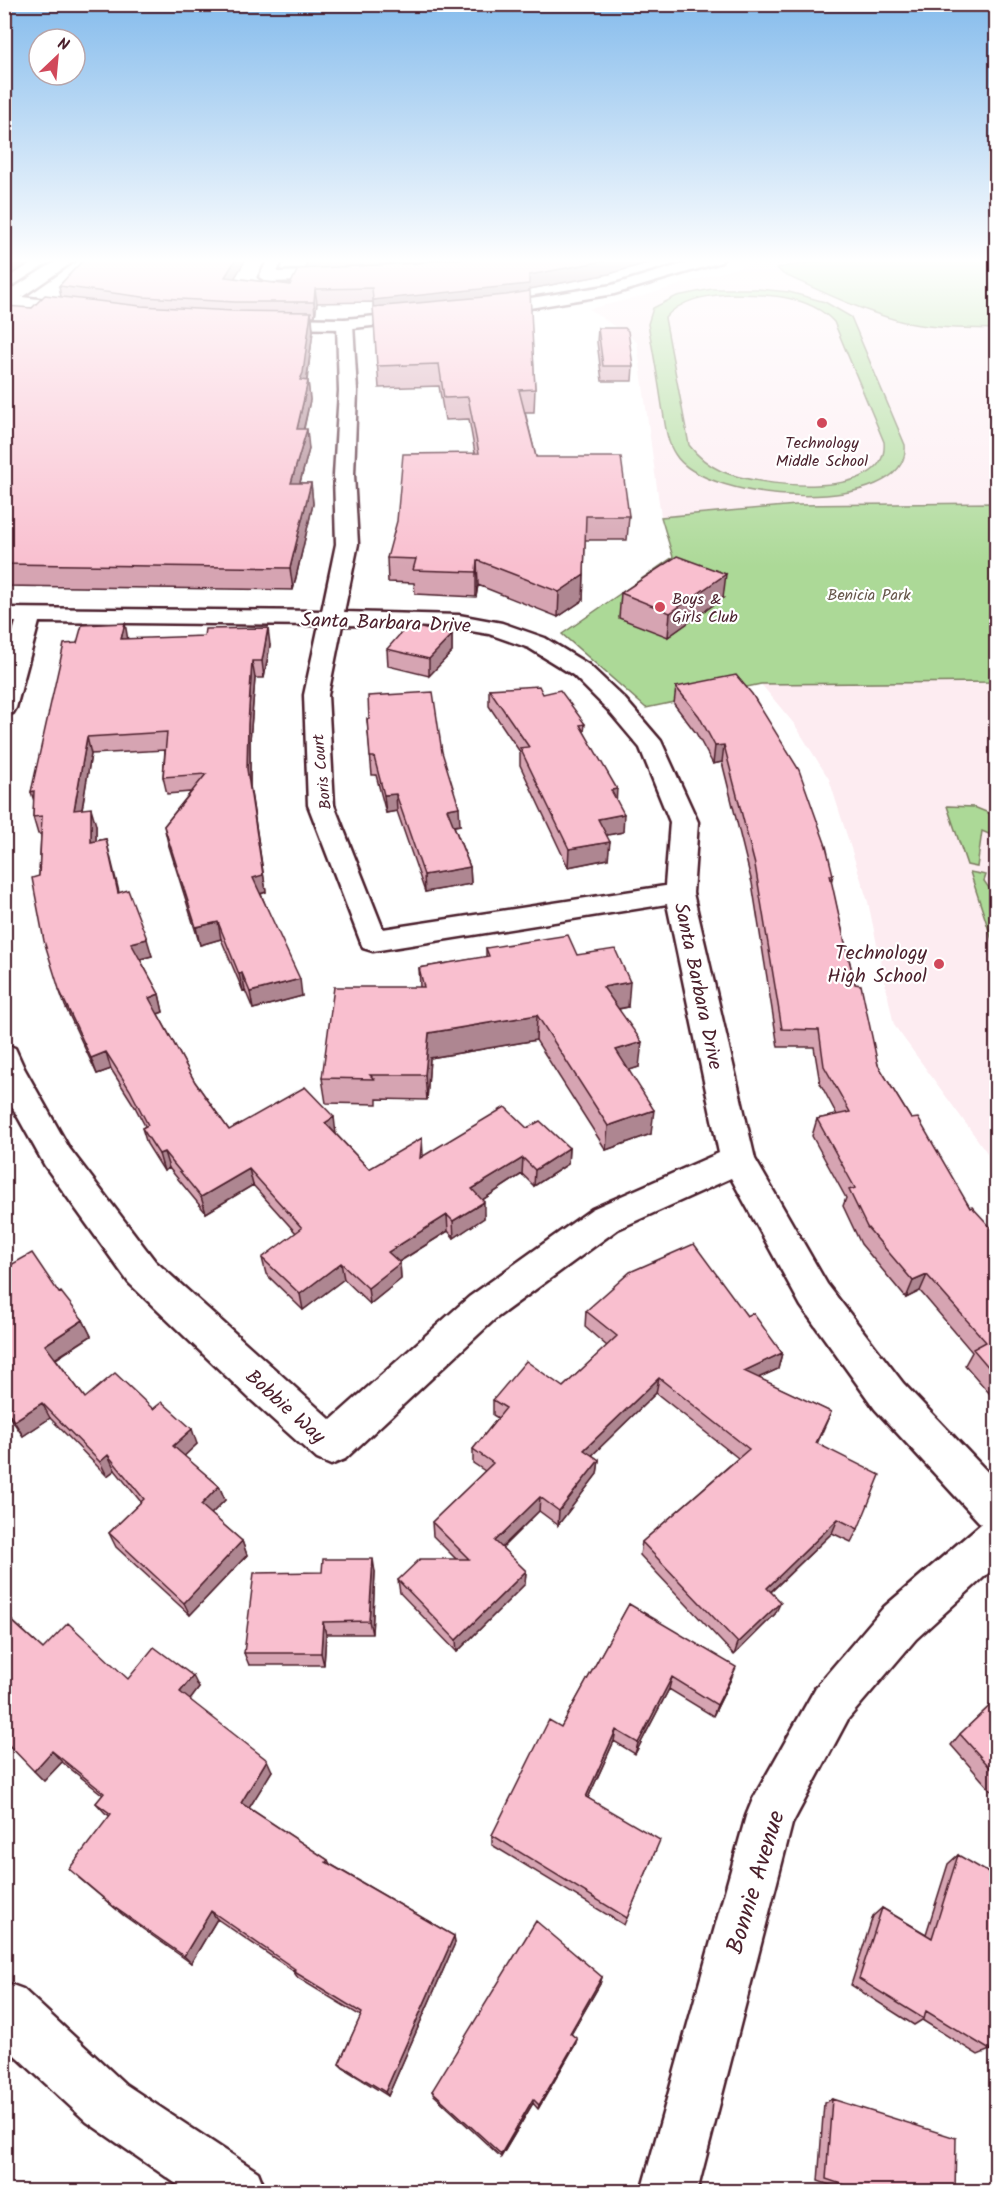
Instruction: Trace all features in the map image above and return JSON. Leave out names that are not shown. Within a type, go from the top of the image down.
[{"type":"street","name":"Boris Court","points":[[347,361],[348,391],[344,476],[346,544],[316,695],[321,805],[373,941],[679,893]]},
{"type":"street","name":"Santa Barbara Drive","points":[[17,616],[414,619],[459,622],[494,628],[537,643],[581,670],[616,704],[652,746],[684,822],[679,893],[738,1160],[814,1295],[889,1396],[996,1510]]},
{"type":"street","points":[[4,708],[17,616]]},
{"type":"street","name":"Bobbie Way","points":[[4,1056],[8,1068],[57,1158],[142,1272],[263,1386],[331,1446],[482,1308],[605,1218],[738,1160]]},
{"type":"street","name":"Bonnie Avenue","points":[[669,2192],[770,1816],[832,1703],[900,1623],[996,1538]]},
{"type":"street","points":[[4,2008],[106,2103],[238,2192]]},
{"type":"shaded area","points":[[640,361],[996,361],[996,503],[796,505],[661,517]]},
{"type":"shaded area","name":"Technology High School","points":[[996,682],[996,1165],[894,1025],[868,902],[829,779],[795,725],[761,684]]},
{"type":"green space","points":[[655,361],[673,361],[689,445],[716,469],[738,477],[762,481],[818,485],[844,482],[866,474],[880,461],[884,442],[850,361],[870,361],[905,445],[898,468],[876,484],[843,493],[804,496],[763,493],[724,484],[694,471],[675,454],[665,424]]},
{"type":"green space","name":"Benicia Park","points":[[996,503],[996,682],[761,684],[646,708],[562,634],[673,557],[661,517],[796,505]]},
{"type":"green space","points":[[947,806],[974,807],[996,816],[996,837],[982,831],[977,867],[967,865]]},
{"type":"green space","points":[[970,872],[986,875],[984,881],[996,898],[996,952]]},
{"type":"building","points":[[4,361],[305,361],[300,380],[308,381],[297,429],[307,429],[291,483],[311,483],[290,568],[4,564]]},
{"type":"building","points":[[377,361],[534,361],[535,389],[519,390],[536,457],[621,457],[629,516],[586,516],[584,575],[559,592],[477,560],[476,572],[413,570],[416,559],[387,558],[397,521],[403,454],[479,453],[468,397],[444,398],[439,364],[377,366]]},
{"type":"building","points":[[602,361],[632,361],[633,366],[603,366]]},
{"type":"building","points":[[677,556],[726,574],[670,613],[621,593]]},
{"type":"building","points":[[125,623],[121,639],[204,636],[205,629],[268,628],[262,661],[252,661],[248,724],[247,769],[263,875],[253,878],[300,979],[250,992],[242,973],[239,974],[218,922],[196,927],[164,826],[206,774],[163,777],[167,732],[87,737],[74,810],[91,808],[91,842],[106,839],[118,893],[128,890],[147,939],[131,943],[159,994],[149,998],[195,1082],[229,1130],[305,1087],[334,1117],[325,1123],[369,1169],[422,1138],[420,1158],[505,1107],[527,1128],[540,1121],[569,1148],[535,1170],[523,1158],[472,1189],[484,1202],[453,1221],[447,1215],[388,1252],[400,1263],[368,1288],[341,1263],[300,1294],[262,1258],[302,1228],[249,1169],[201,1197],[164,1152],[159,1154],[142,1128],[148,1125],[130,1090],[106,1052],[91,1058],[59,989],[44,941],[32,878],[39,876],[42,816],[33,817],[34,791],[31,792],[64,644],[77,643],[82,625]]},
{"type":"building","points":[[408,625],[452,635],[429,659],[387,649]]},
{"type":"building","points":[[736,675],[752,694],[799,770],[826,846],[845,943],[855,984],[861,985],[878,1065],[911,1119],[918,1118],[970,1208],[972,1207],[996,1233],[996,1376],[973,1349],[986,1342],[927,1275],[913,1281],[867,1227],[849,1190],[855,1188],[817,1119],[850,1112],[824,1066],[819,1030],[782,1029],[755,865],[724,745],[715,746],[699,716],[676,687]]},
{"type":"building","points":[[539,686],[543,694],[560,690],[585,724],[580,725],[617,789],[611,790],[624,814],[598,819],[610,842],[569,849],[520,748],[529,747],[489,689]]},
{"type":"building","points":[[433,692],[442,752],[459,807],[447,809],[470,867],[424,875],[396,794],[384,795],[374,757],[370,757],[368,696]]},
{"type":"building","points":[[568,935],[577,955],[615,949],[630,982],[603,987],[642,1042],[616,1050],[654,1110],[608,1126],[537,1015],[429,1033],[425,1075],[370,1075],[374,1079],[322,1078],[334,987],[424,987],[419,968],[489,956],[486,948]]},
{"type":"building","points":[[694,1244],[747,1316],[753,1313],[782,1353],[744,1371],[831,1412],[816,1443],[880,1475],[858,1529],[838,1519],[767,1588],[781,1602],[738,1643],[642,1542],[749,1449],[659,1378],[584,1450],[599,1460],[559,1511],[540,1497],[495,1541],[526,1571],[456,1640],[398,1580],[420,1559],[469,1559],[432,1522],[493,1463],[473,1449],[506,1408],[493,1400],[526,1361],[563,1387],[617,1336],[586,1311],[630,1272]]},
{"type":"building","points":[[32,1253],[59,1293],[61,1292],[83,1320],[45,1345],[85,1398],[115,1373],[153,1409],[162,1402],[192,1429],[173,1446],[219,1486],[201,1505],[242,1541],[184,1603],[109,1533],[144,1499],[108,1455],[100,1462],[42,1403],[14,1421],[4,1407],[4,1254],[11,1265]]},
{"type":"building","points":[[323,1559],[373,1559],[369,1621],[323,1622],[321,1653],[244,1653],[254,1573],[322,1572]]},
{"type":"building","points":[[629,1604],[736,1667],[717,1705],[672,1677],[638,1743],[616,1730],[586,1797],[660,1840],[627,1918],[492,1835],[549,1720],[561,1727]]},
{"type":"building","points":[[4,1614],[43,1649],[68,1623],[128,1679],[154,1647],[193,1676],[180,1692],[267,1760],[241,1803],[328,1860],[326,1862],[454,1936],[385,2092],[339,2064],[362,2013],[293,1971],[295,1969],[211,1911],[184,1956],[114,1907],[69,1869],[111,1814],[96,1803],[104,1793],[52,1751],[34,1771],[4,1740]]},
{"type":"building","points":[[996,1700],[996,1774],[960,1734]]},
{"type":"building","points":[[958,1855],[996,1877],[996,2025],[990,2050],[926,2011],[924,2019],[859,1979],[882,1908],[932,1938]]},
{"type":"building","points":[[536,1921],[602,1977],[570,2033],[577,2039],[539,2105],[533,2099],[501,2154],[432,2091]]},
{"type":"building","points":[[832,2099],[956,2138],[955,2192],[856,2192],[856,2189],[826,2179]]},
{"type":"place","name":"Technology Middle School","points":[[822,423]]},
{"type":"place","name":"Boys & Girls Club","points":[[660,607]]},
{"type":"place","name":"Technology High School","points":[[939,964]]}]
